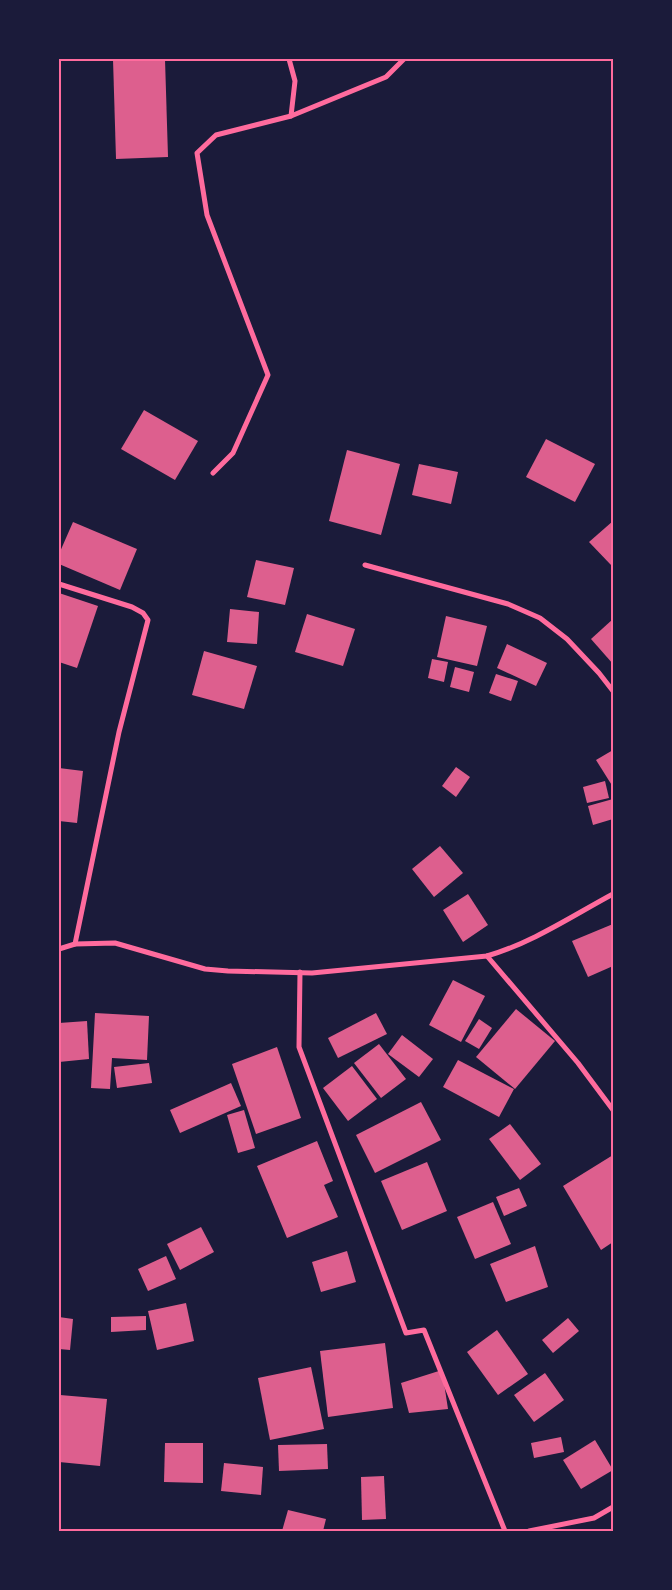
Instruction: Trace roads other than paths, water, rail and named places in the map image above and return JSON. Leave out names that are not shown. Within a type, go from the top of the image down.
[{"type":"street","points":[[289,59],[295,81],[292,116]]},
{"type":"street","points":[[213,473],[233,453],[268,375],[207,215],[197,153],[216,135],[292,116],[386,77],[404,59]]},
{"type":"street","points":[[365,565],[508,604],[540,618],[567,639],[613,691]]},
{"type":"street","points":[[59,584],[132,607],[143,613],[148,620],[119,732],[75,944]]},
{"type":"street","points":[[59,949],[75,944],[115,943],[205,969],[312,973],[487,956],[508,950],[529,940],[613,894]]},
{"type":"street","points":[[487,956],[578,1063],[613,1110]]},
{"type":"street","points":[[300,972],[299,1047],[406,1333],[424,1330],[505,1531]]},
{"type":"street","points":[[528,1531],[594,1518],[613,1507]]}]
